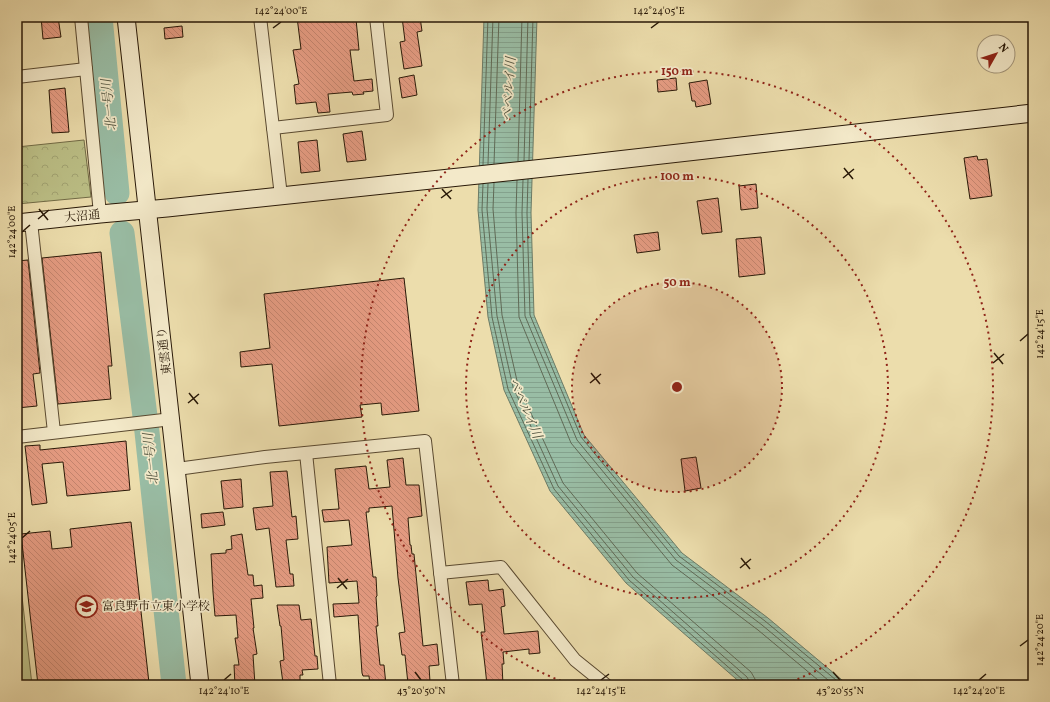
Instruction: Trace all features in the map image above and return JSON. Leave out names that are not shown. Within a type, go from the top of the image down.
[{"type":"street","points":[[81,17],[100,214]]},
{"type":"street","name":"東雲通り","points":[[126,17],[172,419],[200,685]]},
{"type":"street","points":[[260,17],[281,196]]},
{"type":"street","points":[[273,128],[387,115],[376,17]]},
{"type":"street","points":[[17,77],[86,69]]},
{"type":"street","name":"大沼通","points":[[24,222],[442,179],[1033,113]]},
{"type":"street","points":[[24,222],[54,432]]},
{"type":"street","points":[[17,437],[172,419]]},
{"type":"street","points":[[177,469],[265,457],[425,441],[453,685]]},
{"type":"street","points":[[306,453],[330,685]]},
{"type":"street","points":[[440,573],[501,567],[575,660],[606,685]]},
{"type":"green space","points":[[84,140],[91,197],[17,204],[17,147]]},
{"type":"green space","points":[[17,552],[32,685],[17,685]]},
{"type":"water","name":"ベベルイ川","points":[[484,17],[537,17],[531,213],[534,315],[584,435],[682,553],[768,618],[848,685],[743,685],[626,583],[550,491],[504,390],[488,317],[478,210]]},
{"type":"building","points":[[41,17],[58,17],[61,37],[43,39]]},
{"type":"building","points":[[297,17],[349,17],[349,20],[356,19],[359,50],[350,50],[354,81],[372,79],[373,91],[353,95],[352,92],[328,94],[330,112],[318,113],[316,102],[296,104],[294,85],[299,84],[293,50],[301,49]]},
{"type":"building","points":[[402,17],[420,17],[422,31],[417,32],[422,66],[404,69],[400,42],[405,41]]},
{"type":"building","points":[[182,26],[183,37],[165,39],[164,28]]},
{"type":"building","points":[[414,75],[417,95],[402,98],[399,78]]},
{"type":"building","points":[[676,78],[677,90],[658,92],[657,80]]},
{"type":"building","points":[[707,80],[711,104],[696,107],[695,101],[692,101],[689,83]]},
{"type":"building","points":[[65,88],[69,132],[52,133],[49,90]]},
{"type":"building","points":[[362,131],[366,160],[347,162],[343,134]]},
{"type":"building","points":[[317,140],[320,171],[301,173],[298,142]]},
{"type":"building","points":[[977,156],[978,160],[987,159],[992,196],[970,199],[964,158]]},
{"type":"building","points":[[756,184],[758,208],[741,210],[739,186]]},
{"type":"building","points":[[718,198],[722,232],[702,234],[697,201]]},
{"type":"building","points":[[658,232],[660,250],[637,253],[634,235]]},
{"type":"building","points":[[761,237],[765,274],[739,277],[736,239]]},
{"type":"building","points":[[101,252],[112,366],[108,366],[111,399],[58,404],[42,258]]},
{"type":"building","points":[[28,260],[40,373],[33,374],[37,406],[17,408],[17,261]]},
{"type":"building","points":[[404,278],[419,411],[382,415],[381,403],[360,405],[362,417],[279,426],[272,364],[241,367],[240,352],[270,348],[264,294]]},
{"type":"building","points":[[126,441],[130,490],[67,496],[63,462],[42,464],[47,503],[32,505],[25,446],[40,445],[40,450]]},
{"type":"building","points":[[696,457],[701,488],[685,491],[681,459]]},
{"type":"building","points":[[403,458],[406,485],[419,485],[422,516],[408,518],[410,545],[412,554],[414,554],[423,646],[437,644],[439,665],[429,666],[430,682],[408,684],[405,655],[402,655],[399,633],[405,632],[398,578],[392,506],[369,508],[369,512],[366,512],[373,577],[376,577],[378,626],[376,626],[380,665],[384,665],[386,685],[370,685],[369,676],[363,676],[362,673],[358,615],[334,617],[333,604],[359,603],[357,581],[329,583],[327,547],[352,545],[349,520],[324,522],[322,510],[339,509],[335,469],[366,466],[369,489],[390,487],[387,460]]},
{"type":"building","points":[[287,471],[292,517],[296,516],[298,539],[286,540],[290,574],[293,574],[294,586],[276,587],[269,528],[256,530],[253,508],[273,506],[270,472]]},
{"type":"building","points":[[241,479],[243,507],[224,509],[221,481]]},
{"type":"building","points":[[223,512],[225,525],[202,528],[201,514]]},
{"type":"building","name":"富良野市立東小学校","points":[[131,522],[149,683],[130,685],[38,685],[21,534],[50,531],[52,549],[72,547],[70,529]]},
{"type":"building","points":[[242,534],[248,575],[253,575],[254,586],[262,585],[263,598],[251,599],[257,654],[253,655],[255,685],[235,685],[234,665],[239,665],[235,638],[238,638],[236,615],[215,616],[211,554],[226,553],[226,550],[232,549],[231,536]]},
{"type":"building","points":[[488,580],[489,591],[503,589],[505,606],[501,607],[504,634],[538,631],[540,653],[529,654],[529,649],[503,652],[503,685],[487,685],[481,632],[485,632],[482,604],[469,605],[466,582]]},
{"type":"building","points":[[277,605],[299,605],[301,620],[311,619],[318,669],[302,670],[303,675],[300,675],[300,681],[283,683],[280,661],[284,660],[281,626]]},
{"type":"waterway","name":"北一号川","points":[[100,17],[117,193]]},
{"type":"waterway","name":"北一号川","points":[[122,233],[147,432],[174,685]]},
{"type":"place","name":"富良野市立東小学校","points":[[86,606]]}]
